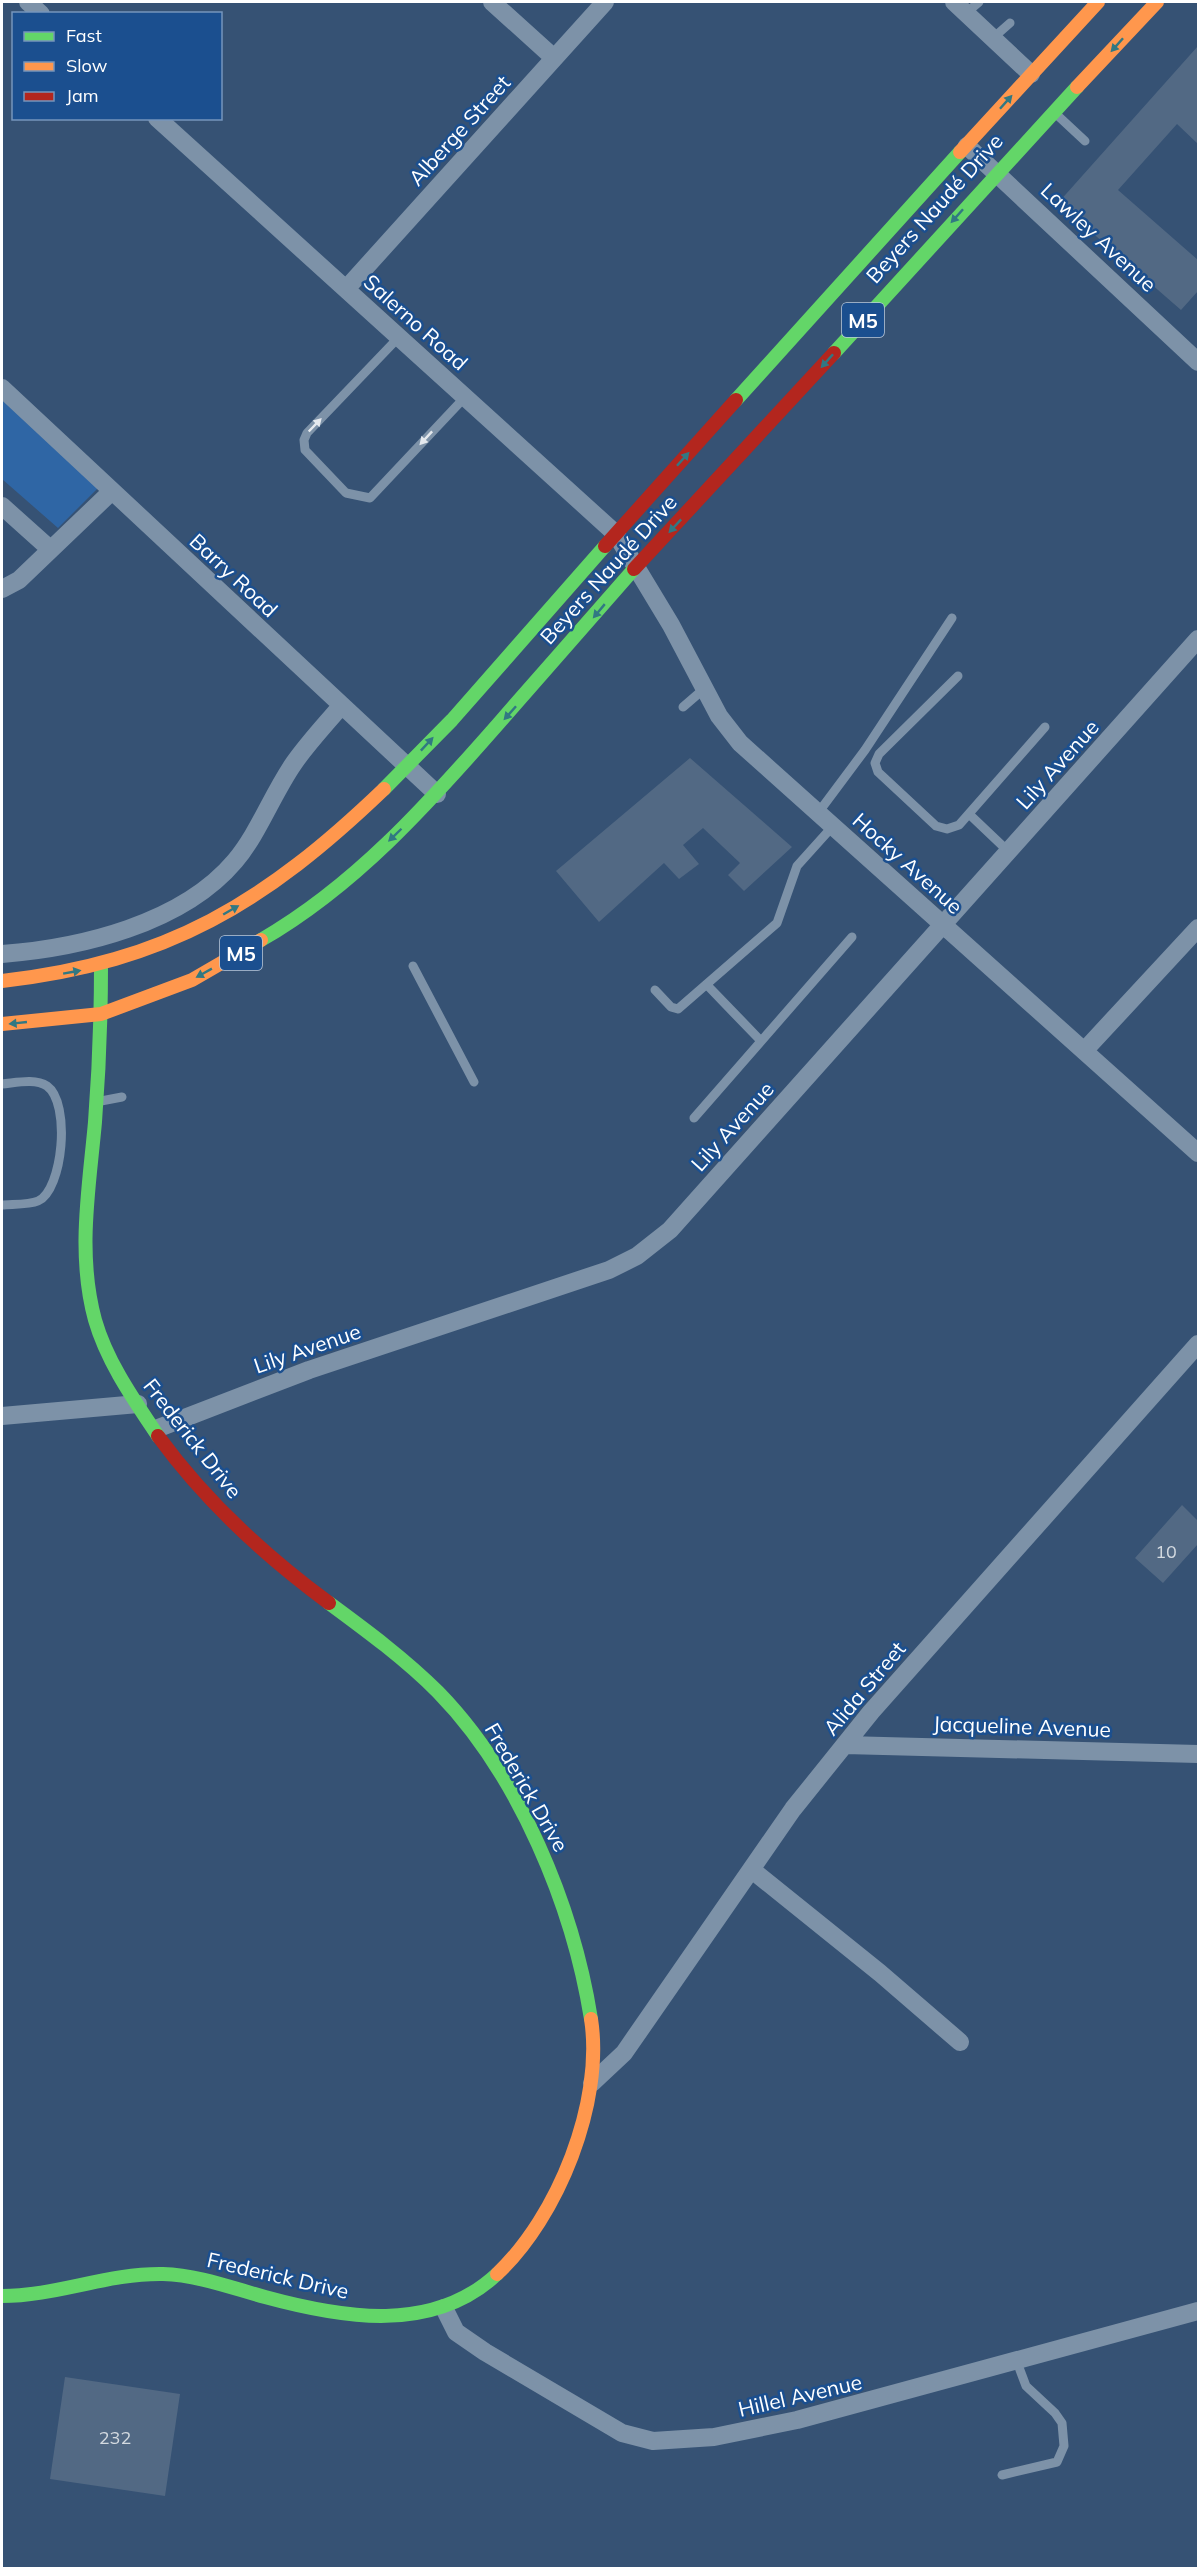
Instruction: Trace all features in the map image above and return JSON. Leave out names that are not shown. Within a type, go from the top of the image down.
[{"type":"main road","name":"Beyers Naudé Drive","points":[[2,981],[101,967],[148,952],[201,928],[255,896],[335,836],[406,766],[495,671],[616,534],[1098,2]]},
{"type":"main road","name":"Beyers Naudé Drive","points":[[2,1024],[100,1014],[192,980],[296,920],[359,870],[437,794],[637,566],[730,468],[996,172],[1157,2]]},
{"type":"main road","name":"Frederick Drive","points":[[2,2296],[43,2292],[120,2276],[164,2273],[190,2276],[293,2304],[337,2312],[410,2316],[444,2308],[483,2286],[526,2244],[561,2179],[579,2133],[592,2083],[595,2059],[577,1954],[549,1866],[536,1836],[476,1738],[441,1695],[403,1659],[273,1561],[237,1528],[156,1429],[110,1359],[98,1332],[84,1272],[84,1205],[97,1102],[101,967]]},
{"type":"street","points":[[492,2],[554,58]]},
{"type":"street","name":"Alberge Street","points":[[346,289],[605,2]]},
{"type":"street","points":[[966,5],[993,38],[1031,74]]},
{"type":"street","name":"Salerno Road","points":[[159,120],[616,534],[637,566]]},
{"type":"street","name":"Lawley Avenue","points":[[967,146],[1198,362]]},
{"type":"street","name":"Barry Road","points":[[2,388],[437,794]]},
{"type":"street","points":[[2,589],[19,580],[112,491]]},
{"type":"street","points":[[2,506],[50,549]]},
{"type":"street","name":"Hocky Avenue","points":[[637,566],[729,731],[1198,1153]]},
{"type":"street","name":"Lily Avenue","points":[[156,1429],[289,1377],[609,1270],[638,1256],[670,1230],[1198,639]]},
{"type":"street","points":[[2,954],[45,950],[110,934],[153,919],[209,885],[236,861],[294,763],[341,706]]},
{"type":"street","points":[[1084,1051],[1198,927]]},
{"type":"street","name":"Alida Street","points":[[592,2083],[624,2053],[793,1809],[845,1744],[947,1625],[1198,1344]]},
{"type":"street","points":[[2,1416],[138,1404]]},
{"type":"street","name":"Jacqueline Avenue","points":[[845,1744],[1198,1754]]},
{"type":"street","points":[[752,1870],[872,1966],[960,2042]]},
{"type":"street","name":"Hillel Avenue","points":[[444,2308],[456,2332],[485,2352],[622,2433],[653,2441],[714,2437],[797,2420],[1198,2311]]},
{"type":"lane","points":[[993,38],[1010,23]]},
{"type":"lane","points":[[1053,111],[1085,141]]},
{"type":"lane","points":[[399,337],[307,433],[304,440],[305,450],[346,493],[370,498],[466,396]]},
{"type":"lane","points":[[818,813],[865,750],[952,618]]},
{"type":"lane","points":[[957,676],[879,754],[876,763],[878,772],[936,826],[946,829],[959,825],[1044,727]]},
{"type":"lane","points":[[683,707],[705,688]]},
{"type":"lane","points":[[969,814],[1009,852]]},
{"type":"lane","points":[[655,990],[675,1010],[777,923],[797,866],[833,826]]},
{"type":"lane","points":[[694,1118],[852,937]]},
{"type":"lane","points":[[413,966],[474,1082]]},
{"type":"lane","points":[[707,985],[761,1041]]},
{"type":"lane","points":[[2,1084],[29,1082],[45,1084],[51,1090],[63,1120],[61,1156],[46,1194],[39,1201],[2,1206]]},
{"type":"lane","points":[[97,1102],[122,1097]]},
{"type":"lane","points":[[1002,2475],[1057,2462],[1064,2446],[1062,2423],[1055,2413],[1026,2386],[1017,2362]]},
{"type":"shaded area","points":[[2,385],[105,481],[58,528],[2,479]]},
{"type":"building","points":[[1198,46],[1198,144],[1177,124],[1118,190],[1198,260],[1198,291],[1181,310],[1058,203]]},
{"type":"building","points":[[690,758],[792,847],[744,891],[728,875],[740,863],[703,828],[683,845],[699,864],[679,879],[664,863],[599,922],[556,871]]},
{"type":"building","points":[[1182,1505],[1198,1521],[1198,1544],[1163,1583],[1135,1558]]},
{"type":"building","points":[[65,2377],[180,2394],[165,2496],[50,2479]]},
{"type":"traffic: fast","points":[[834,353],[1077,87]]},
{"type":"traffic: fast","points":[[736,400],[960,152]]},
{"type":"traffic: fast","points":[[384,789],[452,720],[605,546]]},
{"type":"traffic: fast","points":[[261,940],[328,895],[389,842],[472,753],[634,569]]},
{"type":"traffic: fast","points":[[101,967],[98,1083],[86,1221],[87,1271],[100,1336],[122,1380],[158,1436]]},
{"type":"traffic: fast","points":[[329,1603],[399,1657],[438,1692],[467,1725],[494,1762],[538,1844],[556,1888],[583,1976],[591,2019]]},
{"type":"traffic: fast","points":[[2,2296],[42,2292],[122,2277],[163,2274],[202,2279],[294,2305],[325,2311],[386,2316],[416,2313],[445,2306],[472,2293],[497,2274]]},
{"type":"traffic: slow","points":[[960,152],[1098,2]]},
{"type":"traffic: slow","points":[[1077,87],[1157,2]]},
{"type":"traffic: slow","points":[[2,981],[61,972],[115,959],[164,942],[211,921],[255,895],[297,864],[384,789]]},
{"type":"traffic: slow","points":[[2,1024],[101,1014],[192,980],[261,940]]},
{"type":"traffic: slow","points":[[497,2274],[519,2250],[539,2222],[572,2156],[583,2121],[590,2086],[593,2051],[591,2019]]},
{"type":"traffic: jam","points":[[634,569],[834,353]]},
{"type":"traffic: jam","points":[[605,546],[736,400]]},
{"type":"traffic: jam","points":[[158,1436],[196,1483],[237,1526],[329,1603]]}]
